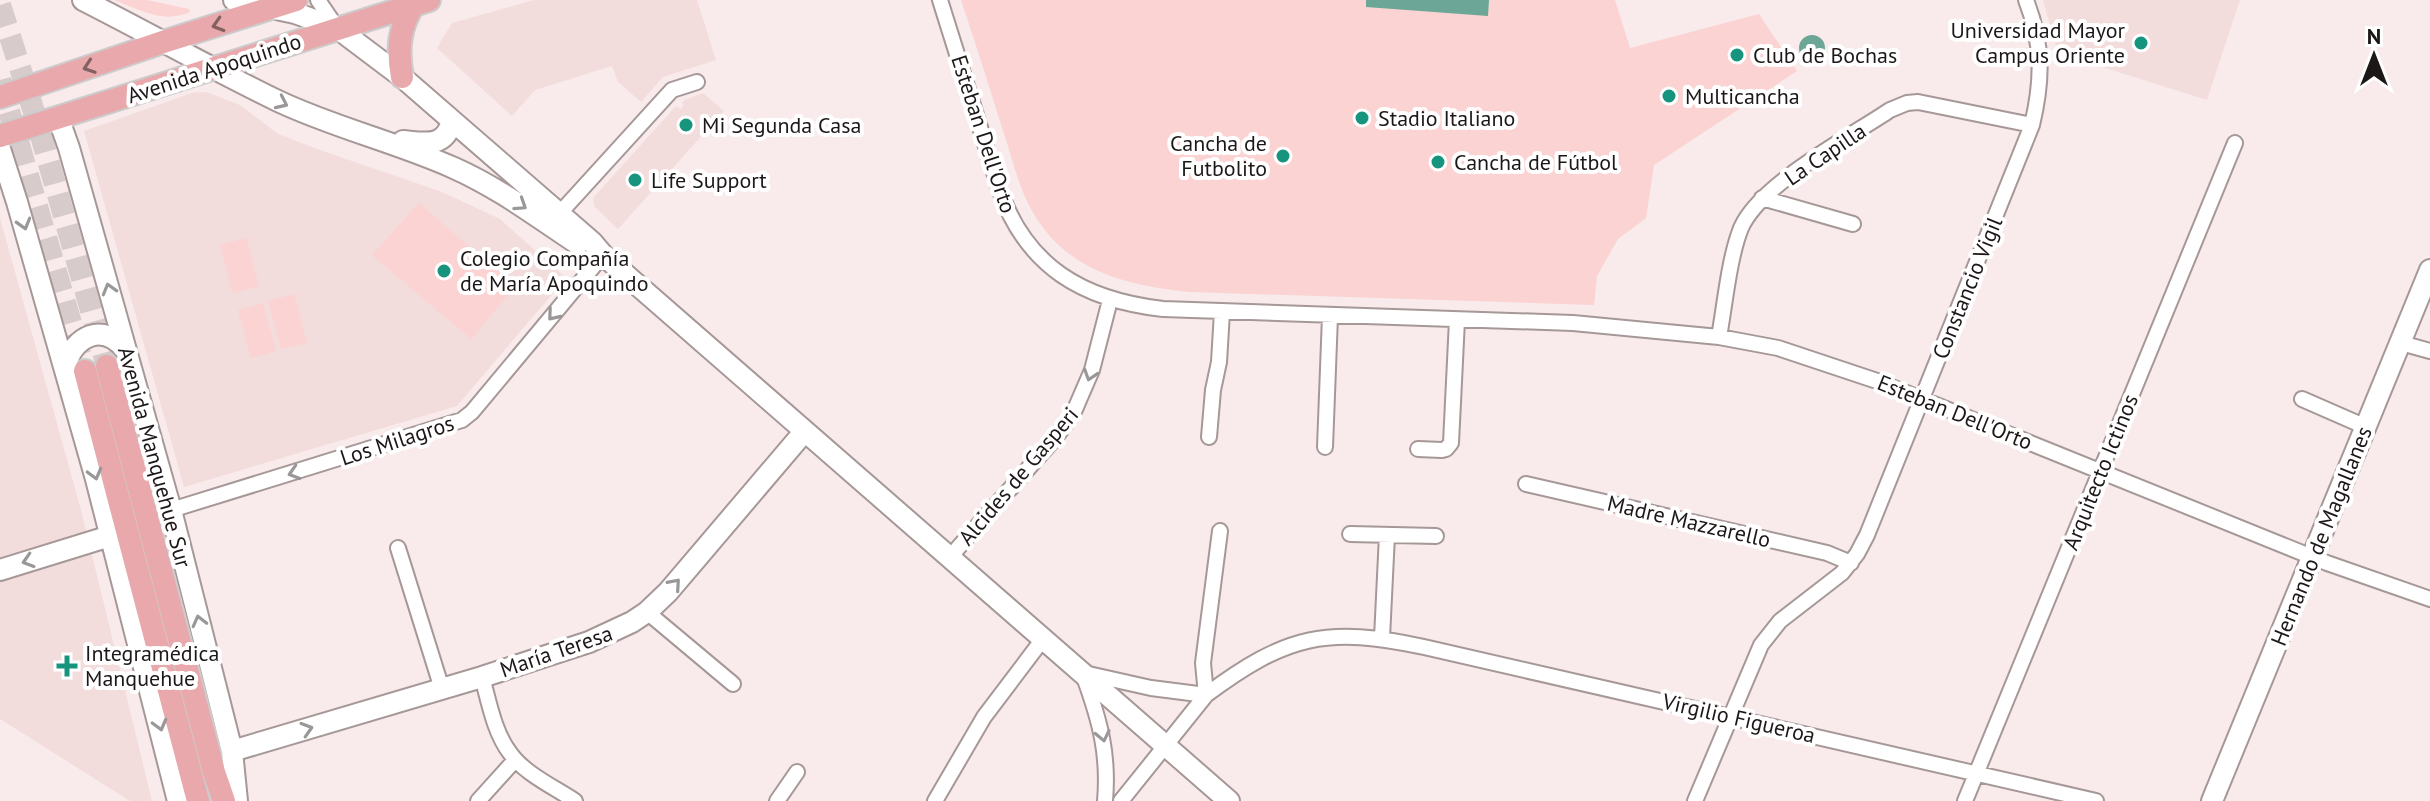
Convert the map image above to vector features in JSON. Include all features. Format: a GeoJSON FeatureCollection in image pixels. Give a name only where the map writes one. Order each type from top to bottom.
{"type":"FeatureCollection","features":[{"type":"Feature","properties":{"kind":"main road"},"geometry":{"type":"LineString","coordinates":[[83,0],[320,120],[417,153],[475,177],[589,251],[603,255]]}},
{"type":"Feature","properties":{"kind":"main road"},"geometry":{"type":"LineString","coordinates":[[234,0],[337,28],[402,77],[1229,801]]}},
{"type":"Feature","properties":{"kind":"main road","name":"Avenida Apoquindo"},"geometry":{"type":"LineString","coordinates":[[0,97],[296,0]]}},
{"type":"Feature","properties":{"kind":"main road"},"geometry":{"type":"LineString","coordinates":[[402,77],[400,40],[405,20],[422,2]]}},
{"type":"Feature","properties":{"kind":"main road","name":"Avenida Apoquindo"},"geometry":{"type":"LineString","coordinates":[[0,136],[422,2]]}},
{"type":"Feature","properties":{"kind":"main road","name":"Avenida Manquehue Sur"},"geometry":{"type":"LineString","coordinates":[[58,117],[171,510],[232,751],[237,801]]}},
{"type":"Feature","properties":{"kind":"main road"},"geometry":{"type":"LineString","coordinates":[[371,137],[436,142],[450,131],[452,121]]}},
{"type":"Feature","properties":{"kind":"main road","name":"Avenida Manquehue Sur"},"geometry":{"type":"LineString","coordinates":[[0,149],[85,367],[224,801]]}},
{"type":"Feature","properties":{"kind":"main road","name":"Hernando de Magallanes"},"geometry":{"type":"LineString","coordinates":[[2212,801],[2430,270]]}},
{"type":"Feature","properties":{"kind":"main road"},"geometry":{"type":"LineString","coordinates":[[85,367],[70,352],[78,342],[95,334],[114,339],[126,350]]}},
{"type":"Feature","properties":{"kind":"main road","name":"Avenida Manquehue Sur"},"geometry":{"type":"LineString","coordinates":[[85,367],[110,536],[178,801]]}},
{"type":"Feature","properties":{"kind":"main road","name":"Avenida Manquehue Sur"},"geometry":{"type":"LineString","coordinates":[[85,367],[198,801]]}},
{"type":"Feature","properties":{"kind":"main road","name":"María Teresa"},"geometry":{"type":"LineString","coordinates":[[232,751],[482,677],[603,637],[632,622],[668,592],[804,432]]}},
{"type":"Feature","properties":{"kind":"main road"},"geometry":{"type":"LineString","coordinates":[[0,570],[110,536]]}},
{"type":"Feature","properties":{"kind":"street"},"geometry":{"type":"LineString","coordinates":[[318,0],[337,28]]}},
{"type":"Feature","properties":{"kind":"street","name":"Esteban Dell'Orto"},"geometry":{"type":"LineString","coordinates":[[940,0],[1011,218],[1028,244],[1051,268],[1079,287],[1110,300],[1154,308],[1222,312],[1573,323],[1751,342],[1807,356],[1922,398],[2312,557],[2430,599]]}},
{"type":"Feature","properties":{"kind":"street","name":"Constancio Vigil"},"geometry":{"type":"LineString","coordinates":[[1695,801],[1753,659],[1770,632],[1851,563],[1863,545],[2032,125],[2038,96],[2040,55],[2035,23],[2026,0]]}},
{"type":"Feature","properties":{"kind":"street"},"geometry":{"type":"LineString","coordinates":[[559,214],[672,90],[697,82]]}},
{"type":"Feature","properties":{"kind":"street","name":"La Capilla"},"geometry":{"type":"LineString","coordinates":[[1719,337],[1738,238],[1747,217],[1762,198],[1815,159],[1890,110],[1907,103],[1929,104],[2032,125]]}},
{"type":"Feature","properties":{"kind":"street","name":"Arquitecto Ictinos"},"geometry":{"type":"LineString","coordinates":[[1965,801],[2235,143]]}},
{"type":"Feature","properties":{"kind":"street"},"geometry":{"type":"LineString","coordinates":[[1762,198],[1853,224]]}},
{"type":"Feature","properties":{"kind":"street","name":"Los Milagros"},"geometry":{"type":"LineString","coordinates":[[171,510],[462,420],[472,412],[603,255]]}},
{"type":"Feature","properties":{"kind":"street","name":"Alcides de Gasperi"},"geometry":{"type":"LineString","coordinates":[[950,557],[1073,414],[1089,378],[1110,300]]}},
{"type":"Feature","properties":{"kind":"street"},"geometry":{"type":"LineString","coordinates":[[1209,437],[1222,312]]}},
{"type":"Feature","properties":{"kind":"street"},"geometry":{"type":"LineString","coordinates":[[1325,447],[1330,316]]}},
{"type":"Feature","properties":{"kind":"street"},"geometry":{"type":"LineString","coordinates":[[1418,449],[1442,450],[1451,443],[1457,320]]}},
{"type":"Feature","properties":{"kind":"street"},"geometry":{"type":"LineString","coordinates":[[2401,343],[2430,351]]}},
{"type":"Feature","properties":{"kind":"street"},"geometry":{"type":"LineString","coordinates":[[2302,399],[2366,427]]}},
{"type":"Feature","properties":{"kind":"street","name":"Madre Mazzarello"},"geometry":{"type":"LineString","coordinates":[[1526,484],[1827,553],[1851,563]]}},
{"type":"Feature","properties":{"kind":"street"},"geometry":{"type":"LineString","coordinates":[[1082,673],[1151,688],[1206,695],[1203,663],[1220,531]]}},
{"type":"Feature","properties":{"kind":"street"},"geometry":{"type":"LineString","coordinates":[[1350,534],[1436,536]]}},
{"type":"Feature","properties":{"kind":"street"},"geometry":{"type":"LineString","coordinates":[[1382,638],[1387,535]]}},
{"type":"Feature","properties":{"kind":"street"},"geometry":{"type":"LineString","coordinates":[[398,548],[442,689]]}},
{"type":"Feature","properties":{"kind":"street"},"geometry":{"type":"LineString","coordinates":[[647,612],[733,684]]}},
{"type":"Feature","properties":{"kind":"street","name":"Virgilio Figueroa"},"geometry":{"type":"LineString","coordinates":[[1121,801],[1206,695],[1266,656],[1299,643],[1347,635],[1382,638],[2096,801]]}},
{"type":"Feature","properties":{"kind":"street"},"geometry":{"type":"LineString","coordinates":[[935,801],[984,717],[1043,639]]}},
{"type":"Feature","properties":{"kind":"street"},"geometry":{"type":"LineString","coordinates":[[1082,673],[1104,741],[1107,768],[1105,801]]}},
{"type":"Feature","properties":{"kind":"street"},"geometry":{"type":"LineString","coordinates":[[482,677],[501,740],[515,760],[556,796],[575,801]]}},
{"type":"Feature","properties":{"kind":"street"},"geometry":{"type":"LineString","coordinates":[[478,801],[515,760]]}},
{"type":"Feature","properties":{"kind":"street"},"geometry":{"type":"LineString","coordinates":[[777,801],[797,772]]}},
{"type":"Feature","properties":{"kind":"shaded area"},"geometry":{"type":"Polygon","coordinates":[[[114,0],[147,0],[189,9],[190,12],[161,16],[114,0]]]}},
{"type":"Feature","properties":{"kind":"shaded area"},"geometry":{"type":"Polygon","coordinates":[[[534,0],[697,0],[716,60],[663,77],[641,102],[618,82],[612,66],[535,90],[512,116],[437,48],[452,23],[534,0]]]}},
{"type":"Feature","properties":{"kind":"shaded area","name":"Stadio Italiano"},"geometry":{"type":"Polygon","coordinates":[[[961,0],[1615,0],[1630,48],[1759,14],[1797,71],[1654,165],[1646,218],[1618,239],[1597,276],[1594,305],[1190,292],[1144,285],[1101,272],[1064,249],[1048,233],[1034,214],[1020,185],[961,0]]]}},
{"type":"Feature","properties":{"kind":"shaded area"},"geometry":{"type":"Polygon","coordinates":[[[1366,0],[1489,0],[1488,16],[1366,7],[1366,0]]]}},
{"type":"Feature","properties":{"kind":"shaded area","name":"Universidad Mayor Campus Oriente"},"geometry":{"type":"Polygon","coordinates":[[[2043,0],[2240,0],[2207,100],[2058,53],[2043,0]]]}},
{"type":"Feature","properties":{"kind":"shaded area"},"geometry":{"type":"Polygon","coordinates":[[[1812,35],[1821,39],[1825,48],[1821,57],[1812,61],[1803,57],[1799,48],[1803,39],[1812,35]]]}},
{"type":"Feature","properties":{"kind":"shaded area","name":"Colegio Compañía de María Apoquindo"},"geometry":{"type":"Polygon","coordinates":[[[206,92],[240,105],[278,134],[442,192],[500,219],[566,278],[457,406],[184,487],[84,131],[192,93],[206,92]]]}},
{"type":"Feature","properties":{"kind":"shaded area"},"geometry":{"type":"Polygon","coordinates":[[[703,93],[724,111],[618,229],[594,206],[593,198],[676,106],[681,109],[684,100],[703,93]]]}},
{"type":"Feature","properties":{"kind":"shaded area","name":"Colegio Compañía de María Apoquindo"},"geometry":{"type":"Polygon","coordinates":[[[419,203],[515,287],[471,339],[372,255],[419,203]]]}},
{"type":"Feature","properties":{"kind":"shaded area"},"geometry":{"type":"Polygon","coordinates":[[[0,218],[81,510],[152,801],[130,801],[0,719],[0,218]]]}},
{"type":"Feature","properties":{"kind":"shaded area"},"geometry":{"type":"Polygon","coordinates":[[[246,238],[259,286],[233,293],[220,245],[246,238]]]}},
{"type":"Feature","properties":{"kind":"shaded area"},"geometry":{"type":"Polygon","coordinates":[[[294,294],[307,343],[281,349],[268,301],[294,294]]]}},
{"type":"Feature","properties":{"kind":"shaded area"},"geometry":{"type":"Polygon","coordinates":[[[263,303],[276,351],[251,358],[238,310],[263,303]]]}},
{"type":"Feature","properties":{"kind":"tunnel"},"geometry":{"type":"LineString","coordinates":[[0,5],[36,118],[107,366]]}},
{"type":"Feature","properties":{"kind":"tunnel"},"geometry":{"type":"LineString","coordinates":[[0,80],[85,371]]}},
{"type":"Feature","properties":{"kind":"place","name":"Universidad Mayor Campus Oriente"},"geometry":{"type":"Point","coordinates":[2141,43]}},
{"type":"Feature","properties":{"kind":"place","name":"Club de Bochas"},"geometry":{"type":"Point","coordinates":[1737,55]}},
{"type":"Feature","properties":{"kind":"place","name":"Multicancha"},"geometry":{"type":"Point","coordinates":[1669,96]}},
{"type":"Feature","properties":{"kind":"place","name":"Stadio Italiano"},"geometry":{"type":"Point","coordinates":[1362,118]}},
{"type":"Feature","properties":{"kind":"place","name":"Mi Segunda Casa"},"geometry":{"type":"Point","coordinates":[686,125]}},
{"type":"Feature","properties":{"kind":"place","name":"Cancha de Futbolito"},"geometry":{"type":"Point","coordinates":[1283,156]}},
{"type":"Feature","properties":{"kind":"place","name":"Cancha de Fútbol"},"geometry":{"type":"Point","coordinates":[1438,162]}},
{"type":"Feature","properties":{"kind":"place","name":"Life Support"},"geometry":{"type":"Point","coordinates":[635,180]}},
{"type":"Feature","properties":{"kind":"place","name":"Colegio Compañía de María Apoquindo"},"geometry":{"type":"Point","coordinates":[444,271]}},
{"type":"Feature","properties":{"kind":"place","name":"Integramédica Manquehue"},"geometry":{"type":"Point","coordinates":[67,666]}}]}
